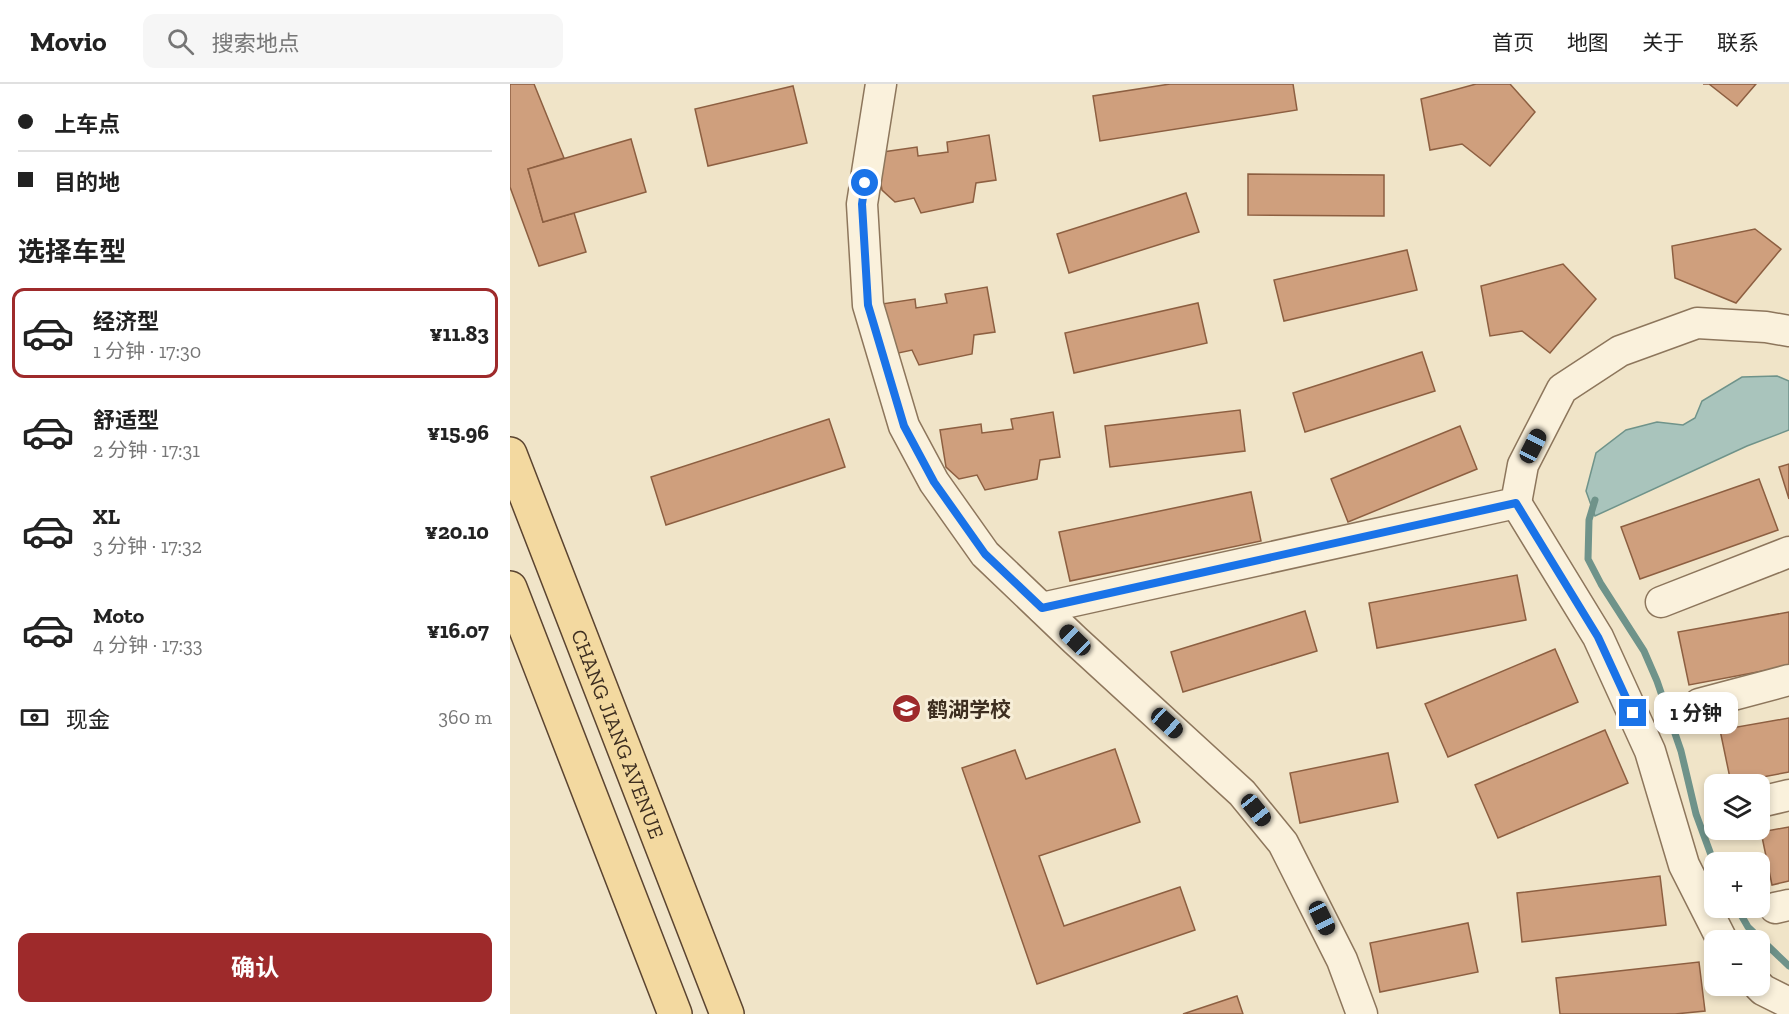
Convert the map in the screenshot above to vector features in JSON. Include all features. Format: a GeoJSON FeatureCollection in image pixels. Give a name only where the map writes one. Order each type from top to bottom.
{"type":"FeatureCollection","features":[{"type":"Feature","properties":{"kind":"main road","name":"CHANG JIANG AVENUE"},"geometry":{"type":"LineString","coordinates":[[510,454],[727,1014]]}},
{"type":"Feature","properties":{"kind":"main road"},"geometry":{"type":"LineString","coordinates":[[510,588],[675,1014]]}},
{"type":"Feature","properties":{"kind":"street"},"geometry":{"type":"LineString","coordinates":[[881,84],[862,204],[867,294],[868,305],[904,426],[934,482],[985,554],[1242,793],[1283,843],[1342,960],[1362,1014]]}},
{"type":"Feature","properties":{"kind":"street"},"geometry":{"type":"LineString","coordinates":[[1717,930],[1684,865],[1650,751],[1598,637],[1516,503],[1523,465],[1562,389],[1620,351],[1697,323],[1766,327],[1789,331]]}},
{"type":"Feature","properties":{"kind":"street"},"geometry":{"type":"LineString","coordinates":[[1042,608],[1516,503]]}},
{"type":"Feature","properties":{"kind":"street"},"geometry":{"type":"LineString","coordinates":[[1661,602],[1789,552]]}},
{"type":"Feature","properties":{"kind":"street"},"geometry":{"type":"LineString","coordinates":[[1700,704],[1789,680]]}},
{"type":"Feature","properties":{"kind":"street"},"geometry":{"type":"LineString","coordinates":[[1770,800],[1789,795]]}},
{"type":"Feature","properties":{"kind":"street"},"geometry":{"type":"LineString","coordinates":[[1770,994],[1789,1003]]}},
{"type":"Feature","properties":{"kind":"water"},"geometry":{"type":"Polygon","coordinates":[[[1777,376],[1789,381],[1789,430],[1747,446],[1595,516],[1586,491],[1596,453],[1626,430],[1657,422],[1683,425],[1695,418],[1702,401],[1742,377],[1777,376]]]}},
{"type":"Feature","properties":{"kind":"building"},"geometry":{"type":"Polygon","coordinates":[[[510,84],[534,84],[564,158],[528,169],[543,222],[574,213],[586,252],[539,266],[510,187],[510,84]]]}},
{"type":"Feature","properties":{"kind":"building"},"geometry":{"type":"Polygon","coordinates":[[[1170,84],[1293,84],[1297,110],[1100,141],[1093,96],[1170,84]]]}},
{"type":"Feature","properties":{"kind":"building"},"geometry":{"type":"Polygon","coordinates":[[[1476,84],[1510,84],[1535,112],[1490,166],[1462,144],[1430,150],[1421,99],[1476,84]]]}},
{"type":"Feature","properties":{"kind":"building"},"geometry":{"type":"Polygon","coordinates":[[[1709,84],[1756,84],[1737,106],[1709,84]]]}},
{"type":"Feature","properties":{"kind":"building"},"geometry":{"type":"Polygon","coordinates":[[[793,86],[807,143],[708,166],[695,109],[793,86]]]}},
{"type":"Feature","properties":{"kind":"building"},"geometry":{"type":"Polygon","coordinates":[[[989,135],[996,180],[976,183],[973,202],[921,213],[914,198],[895,202],[882,190],[876,153],[917,147],[918,156],[948,152],[947,142],[989,135]]]}},
{"type":"Feature","properties":{"kind":"building"},"geometry":{"type":"Polygon","coordinates":[[[631,139],[646,192],[543,222],[528,169],[631,139]]]}},
{"type":"Feature","properties":{"kind":"building"},"geometry":{"type":"Polygon","coordinates":[[[1248,174],[1384,175],[1384,216],[1248,215],[1248,174]]]}},
{"type":"Feature","properties":{"kind":"building"},"geometry":{"type":"Polygon","coordinates":[[[1186,193],[1199,232],[1069,273],[1057,234],[1186,193]]]}},
{"type":"Feature","properties":{"kind":"building"},"geometry":{"type":"Polygon","coordinates":[[[1755,229],[1781,249],[1736,303],[1675,278],[1672,246],[1755,229]]]}},
{"type":"Feature","properties":{"kind":"building"},"geometry":{"type":"Polygon","coordinates":[[[1407,250],[1417,290],[1284,321],[1274,280],[1407,250]]]}},
{"type":"Feature","properties":{"kind":"building"},"geometry":{"type":"Polygon","coordinates":[[[1563,264],[1596,299],[1550,353],[1522,331],[1490,336],[1481,286],[1563,264]]]}},
{"type":"Feature","properties":{"kind":"building"},"geometry":{"type":"Polygon","coordinates":[[[987,287],[995,332],[974,335],[972,354],[919,365],[912,350],[894,354],[875,305],[915,299],[916,308],[947,303],[945,294],[987,287]]]}},
{"type":"Feature","properties":{"kind":"building"},"geometry":{"type":"Polygon","coordinates":[[[1198,303],[1207,343],[1074,373],[1065,333],[1198,303]]]}},
{"type":"Feature","properties":{"kind":"building"},"geometry":{"type":"Polygon","coordinates":[[[1422,352],[1435,391],[1305,432],[1293,393],[1422,352]]]}},
{"type":"Feature","properties":{"kind":"building"},"geometry":{"type":"Polygon","coordinates":[[[1240,410],[1245,451],[1110,467],[1105,426],[1240,410]]]}},
{"type":"Feature","properties":{"kind":"building"},"geometry":{"type":"Polygon","coordinates":[[[1053,412],[1060,457],[1040,460],[1037,479],[985,490],[977,475],[959,479],[946,467],[940,430],[981,424],[982,433],[1013,429],[1011,419],[1053,412]]]}},
{"type":"Feature","properties":{"kind":"building"},"geometry":{"type":"Polygon","coordinates":[[[829,419],[845,467],[666,525],[651,477],[829,419]]]}},
{"type":"Feature","properties":{"kind":"building"},"geometry":{"type":"Polygon","coordinates":[[[1460,426],[1477,469],[1348,522],[1331,479],[1460,426]]]}},
{"type":"Feature","properties":{"kind":"building"},"geometry":{"type":"Polygon","coordinates":[[[1789,464],[1789,499],[1779,467],[1789,464]]]}},
{"type":"Feature","properties":{"kind":"building"},"geometry":{"type":"Polygon","coordinates":[[[1759,479],[1778,530],[1640,579],[1621,527],[1759,479]]]}},
{"type":"Feature","properties":{"kind":"building"},"geometry":{"type":"Polygon","coordinates":[[[1251,492],[1261,541],[1070,581],[1059,532],[1251,492]]]}},
{"type":"Feature","properties":{"kind":"building"},"geometry":{"type":"Polygon","coordinates":[[[1517,575],[1526,620],[1377,648],[1369,603],[1517,575]]]}},
{"type":"Feature","properties":{"kind":"building"},"geometry":{"type":"Polygon","coordinates":[[[1305,611],[1317,651],[1183,692],[1171,652],[1305,611]]]}},
{"type":"Feature","properties":{"kind":"building"},"geometry":{"type":"Polygon","coordinates":[[[1789,612],[1789,666],[1689,685],[1678,632],[1789,612]]]}},
{"type":"Feature","properties":{"kind":"building"},"geometry":{"type":"Polygon","coordinates":[[[1555,649],[1578,702],[1448,757],[1425,704],[1555,649]]]}},
{"type":"Feature","properties":{"kind":"building"},"geometry":{"type":"Polygon","coordinates":[[[1789,718],[1789,772],[1770,776],[1729,774],[1720,730],[1789,718]]]}},
{"type":"Feature","properties":{"kind":"building"},"geometry":{"type":"Polygon","coordinates":[[[1605,730],[1628,783],[1498,838],[1475,785],[1605,730]]]}},
{"type":"Feature","properties":{"kind":"building"},"geometry":{"type":"Polygon","coordinates":[[[1115,749],[1140,822],[1039,856],[1064,926],[1180,887],[1195,930],[1037,984],[962,768],[1015,750],[1026,779],[1115,749]]]}},
{"type":"Feature","properties":{"kind":"building"},"geometry":{"type":"Polygon","coordinates":[[[1388,753],[1398,802],[1300,823],[1290,773],[1388,753]]]}},
{"type":"Feature","properties":{"kind":"building"},"geometry":{"type":"Polygon","coordinates":[[[1789,827],[1789,881],[1772,885],[1770,852],[1765,852],[1763,840],[1770,840],[1770,830],[1789,827]]]}},
{"type":"Feature","properties":{"kind":"building"},"geometry":{"type":"Polygon","coordinates":[[[1660,876],[1666,925],[1522,942],[1517,893],[1660,876]]]}},
{"type":"Feature","properties":{"kind":"building"},"geometry":{"type":"Polygon","coordinates":[[[1468,923],[1478,972],[1380,992],[1370,943],[1468,923]]]}},
{"type":"Feature","properties":{"kind":"building"},"geometry":{"type":"Polygon","coordinates":[[[1699,962],[1705,1011],[1675,1014],[1560,1014],[1556,978],[1699,962]]]}},
{"type":"Feature","properties":{"kind":"building"},"geometry":{"type":"Polygon","coordinates":[[[1237,996],[1243,1014],[1183,1014],[1237,996]]]}},
{"type":"Feature","properties":{"kind":"waterway"},"geometry":{"type":"LineString","coordinates":[[1595,500],[1589,520],[1588,559],[1601,584],[1644,651],[1657,681],[1681,751],[1696,814],[1710,852]]}},
{"type":"Feature","properties":{"kind":"waterway"},"geometry":{"type":"LineString","coordinates":[[1743,918],[1748,927],[1789,966]]}},
{"type":"Feature","properties":{"kind":"place","name":"鹤湖学校"},"geometry":{"type":"Point","coordinates":[906,709]}},
{"type":"Feature","properties":{"kind":"route"},"geometry":{"type":"LineString","coordinates":[[865,183],[862,204],[868,305],[904,426],[934,482],[985,554],[1042,608],[1516,503],[1598,637],[1633,713]]}}]}
